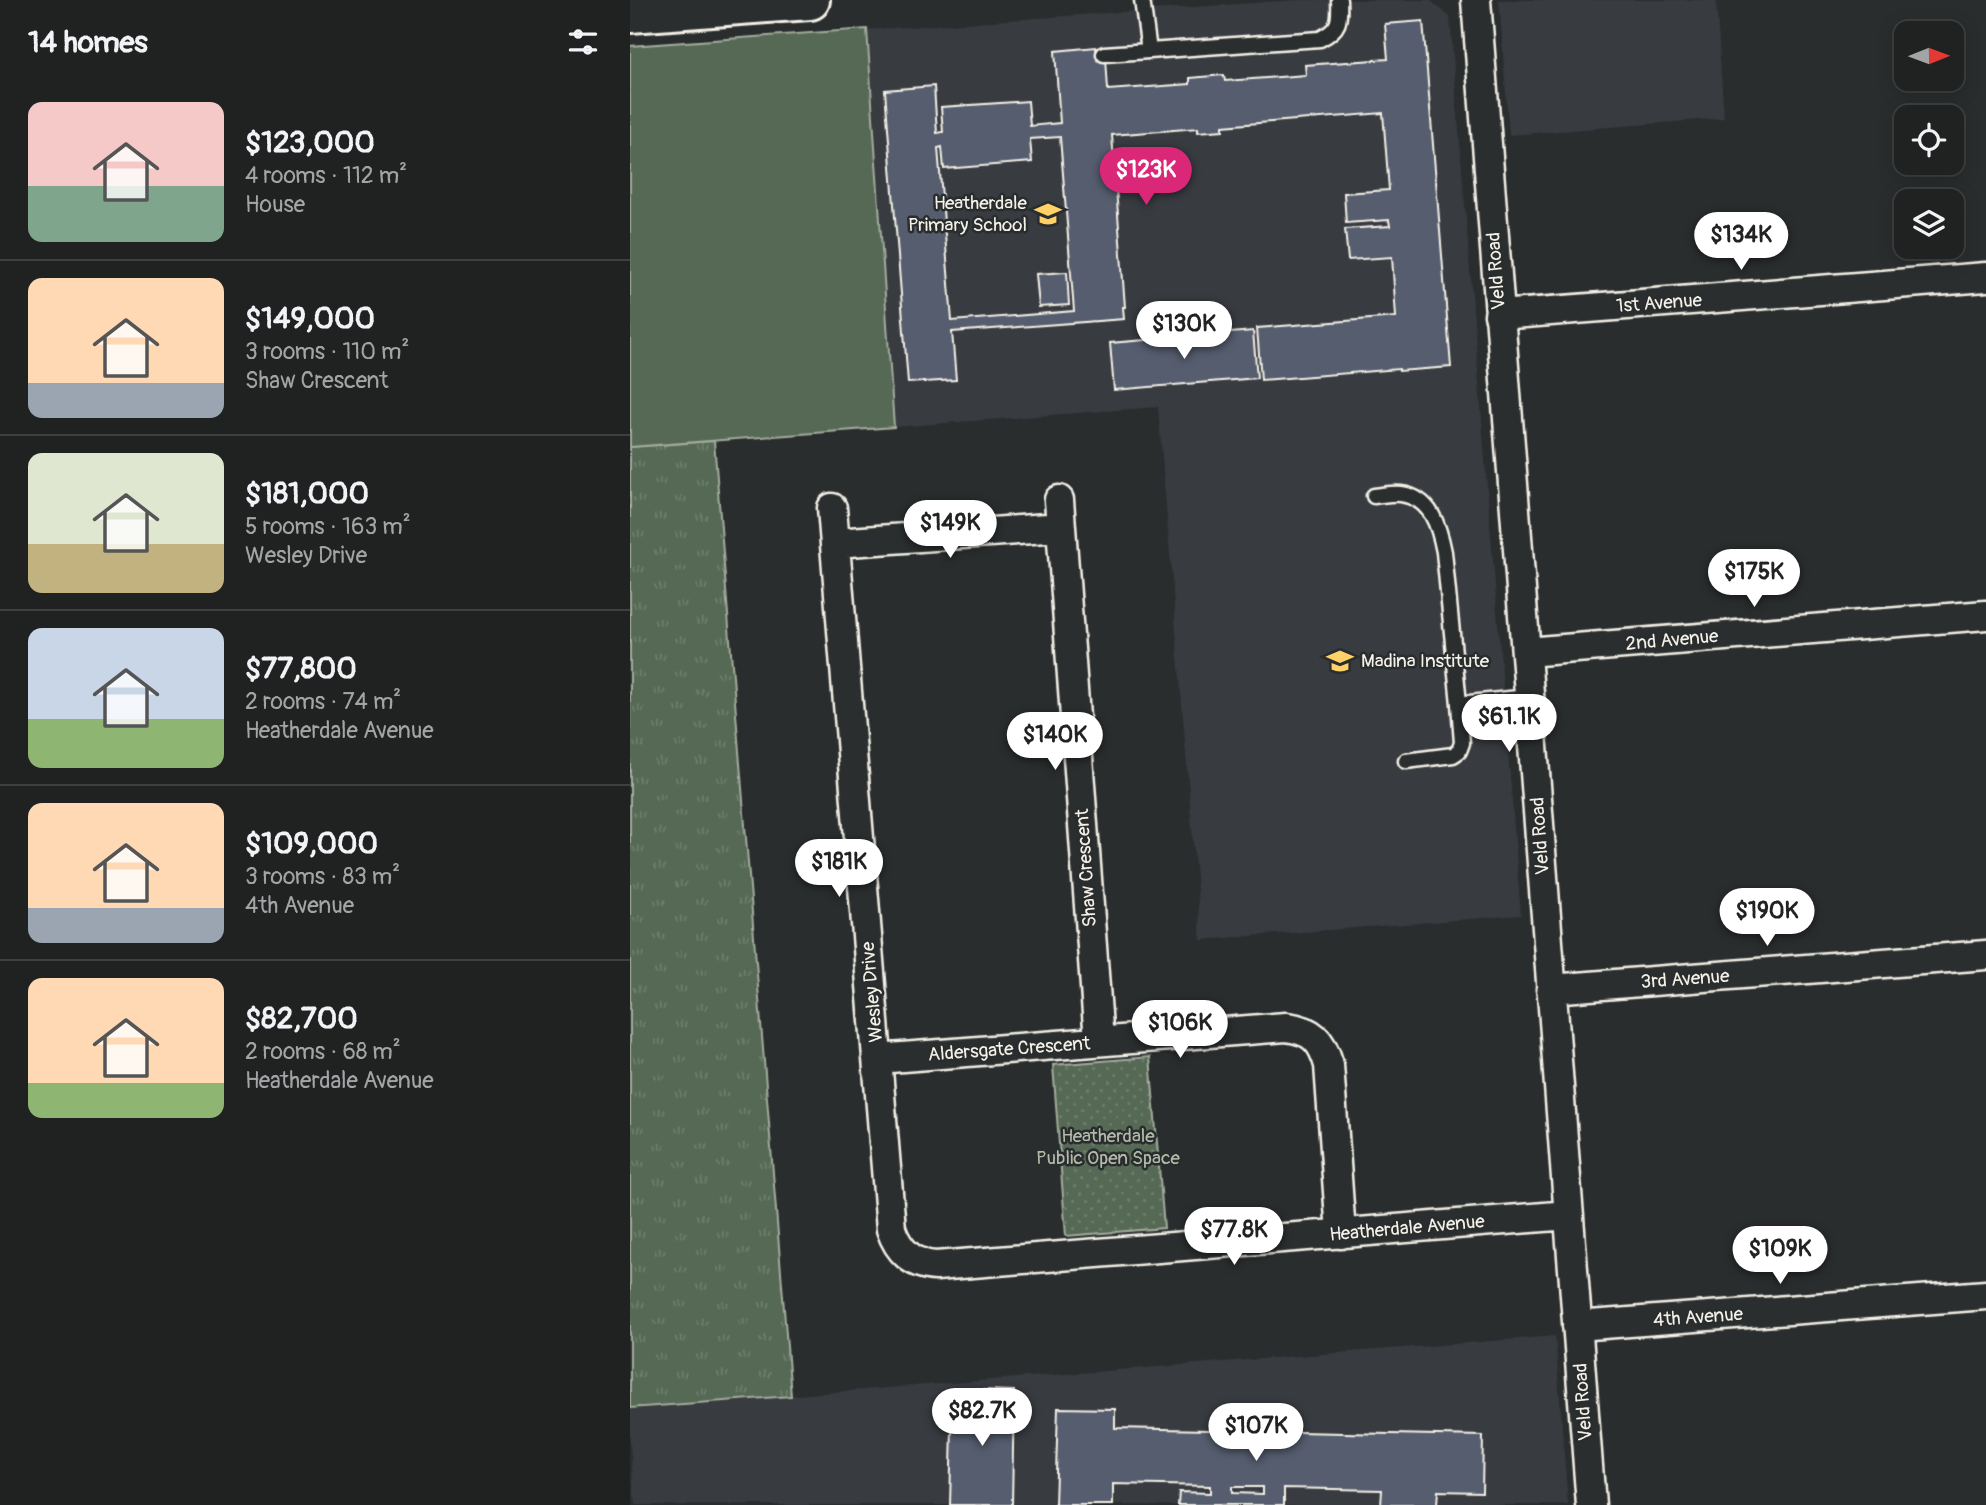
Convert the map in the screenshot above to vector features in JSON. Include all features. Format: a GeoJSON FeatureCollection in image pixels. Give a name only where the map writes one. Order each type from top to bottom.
{"type":"FeatureCollection","features":[{"type":"Feature","properties":{"kind":"street"},"geometry":{"type":"LineString","coordinates":[[630,13],[810,0]]}},
{"type":"Feature","properties":{"kind":"street","name":"Veld Road"},"geometry":{"type":"LineString","coordinates":[[1476,0],[1591,1505]]}},
{"type":"Feature","properties":{"kind":"street","name":"1st Avenue"},"geometry":{"type":"LineString","coordinates":[[1499,315],[1986,277]]}},
{"type":"Feature","properties":{"kind":"street","name":"Wesley Drive"},"geometry":{"type":"LineString","coordinates":[[832,508],[891,1229],[900,1247],[912,1260]]}},
{"type":"Feature","properties":{"kind":"street","name":"Shaw Crescent"},"geometry":{"type":"LineString","coordinates":[[835,543],[1060,514],[1099,1041]]}},
{"type":"Feature","properties":{"kind":"street","name":"2nd Avenue"},"geometry":{"type":"LineString","coordinates":[[1526,652],[1986,615]]}},
{"type":"Feature","properties":{"kind":"street","name":"3rd Avenue"},"geometry":{"type":"LineString","coordinates":[[1551,989],[1986,955]]}},
{"type":"Feature","properties":{"kind":"street","name":"Aldersgate Crescent"},"geometry":{"type":"LineString","coordinates":[[877,1059],[1298,1028],[1319,1041],[1329,1065],[1341,1234]]}},
{"type":"Feature","properties":{"kind":"street","name":"Heatherdale Avenue"},"geometry":{"type":"LineString","coordinates":[[912,1260],[926,1266],[936,1266],[1569,1215]]}},
{"type":"Feature","properties":{"kind":"street","name":"4th Avenue"},"geometry":{"type":"LineString","coordinates":[[1577,1326],[1986,1295]]}},
{"type":"Feature","properties":{"kind":"lane"},"geometry":{"type":"LineString","coordinates":[[1142,0],[1149,51]]}},
{"type":"Feature","properties":{"kind":"lane"},"geometry":{"type":"LineString","coordinates":[[1104,54],[1320,39],[1332,33],[1338,24],[1339,0]]}},
{"type":"Feature","properties":{"kind":"lane"},"geometry":{"type":"LineString","coordinates":[[1374,496],[1402,494],[1419,499],[1431,511],[1440,531],[1444,552],[1462,743],[1460,751],[1453,755],[1406,761]]}},
{"type":"Feature","properties":{"kind":"lane"},"geometry":{"type":"LineString","coordinates":[[1459,704],[1529,697]]}},
{"type":"Feature","properties":{"kind":"shaded area","name":"Heatherdale Primary School"},"geometry":{"type":"Polygon","coordinates":[[[1296,0],[1430,0],[1450,17],[1521,915],[1201,940],[1158,407],[630,447],[630,46],[1296,0]]]}},
{"type":"Feature","properties":{"kind":"shaded area"},"geometry":{"type":"Polygon","coordinates":[[[1499,0],[1716,0],[1724,118],[1509,135],[1499,0]]]}},
{"type":"Feature","properties":{"kind":"shaded area"},"geometry":{"type":"Polygon","coordinates":[[[1555,1336],[1568,1505],[635,1505],[630,1408],[1555,1336]]]}},
{"type":"Feature","properties":{"kind":"green space"},"geometry":{"type":"Polygon","coordinates":[[[867,29],[894,427],[630,447],[630,46],[867,29]]]}},
{"type":"Feature","properties":{"kind":"green space"},"geometry":{"type":"Polygon","coordinates":[[[714,441],[791,1396],[630,1408],[630,447],[714,441]]]}},
{"type":"Feature","properties":{"kind":"green space","name":"Heatherdale Public Open Space"},"geometry":{"type":"Polygon","coordinates":[[[1150,1057],[1164,1228],[1066,1236],[1053,1065],[1150,1057]]]}},
{"type":"Feature","properties":{"kind":"building"},"geometry":{"type":"Polygon","coordinates":[[[1423,21],[1451,367],[1261,380],[1257,328],[1396,317],[1392,257],[1348,260],[1345,229],[1390,226],[1389,220],[1346,223],[1344,193],[1389,190],[1383,113],[1223,126],[1223,130],[1198,132],[1198,128],[1112,135],[1124,319],[952,332],[956,380],[908,383],[885,90],[934,86],[937,133],[943,132],[941,107],[1028,101],[1030,126],[1060,123],[1055,51],[1096,47],[1097,59],[1106,58],[1108,90],[1190,84],[1190,78],[1224,75],[1225,81],[1306,75],[1305,65],[1388,59],[1385,24],[1423,21]],[[1060,137],[1030,139],[1032,162],[944,169],[942,147],[938,148],[952,321],[1074,311],[1060,137]]]}},
{"type":"Feature","properties":{"kind":"building"},"geometry":{"type":"Polygon","coordinates":[[[1067,272],[1069,305],[1039,307],[1036,274],[1067,272]]]}},
{"type":"Feature","properties":{"kind":"building"},"geometry":{"type":"Polygon","coordinates":[[[1253,331],[1257,378],[1114,390],[1110,343],[1253,331]]]}},
{"type":"Feature","properties":{"kind":"building"},"geometry":{"type":"Polygon","coordinates":[[[953,1389],[1014,1391],[1012,1505],[950,1505],[953,1389]]]}},
{"type":"Feature","properties":{"kind":"building"},"geometry":{"type":"Polygon","coordinates":[[[1058,1408],[1115,1409],[1115,1428],[1483,1436],[1482,1492],[1438,1491],[1437,1505],[1381,1505],[1382,1490],[1284,1488],[1284,1505],[1178,1505],[1179,1492],[1210,1493],[1210,1486],[1113,1484],[1113,1505],[1055,1505],[1058,1408]],[[1232,1487],[1232,1493],[1263,1494],[1263,1487],[1232,1487]]]}},
{"type":"Feature","properties":{"kind":"place","name":"Heatherdale Primary School"},"geometry":{"type":"Point","coordinates":[1048,214]}},
{"type":"Feature","properties":{"kind":"place","name":"Madina Institute"},"geometry":{"type":"Point","coordinates":[1340,661]}}]}
